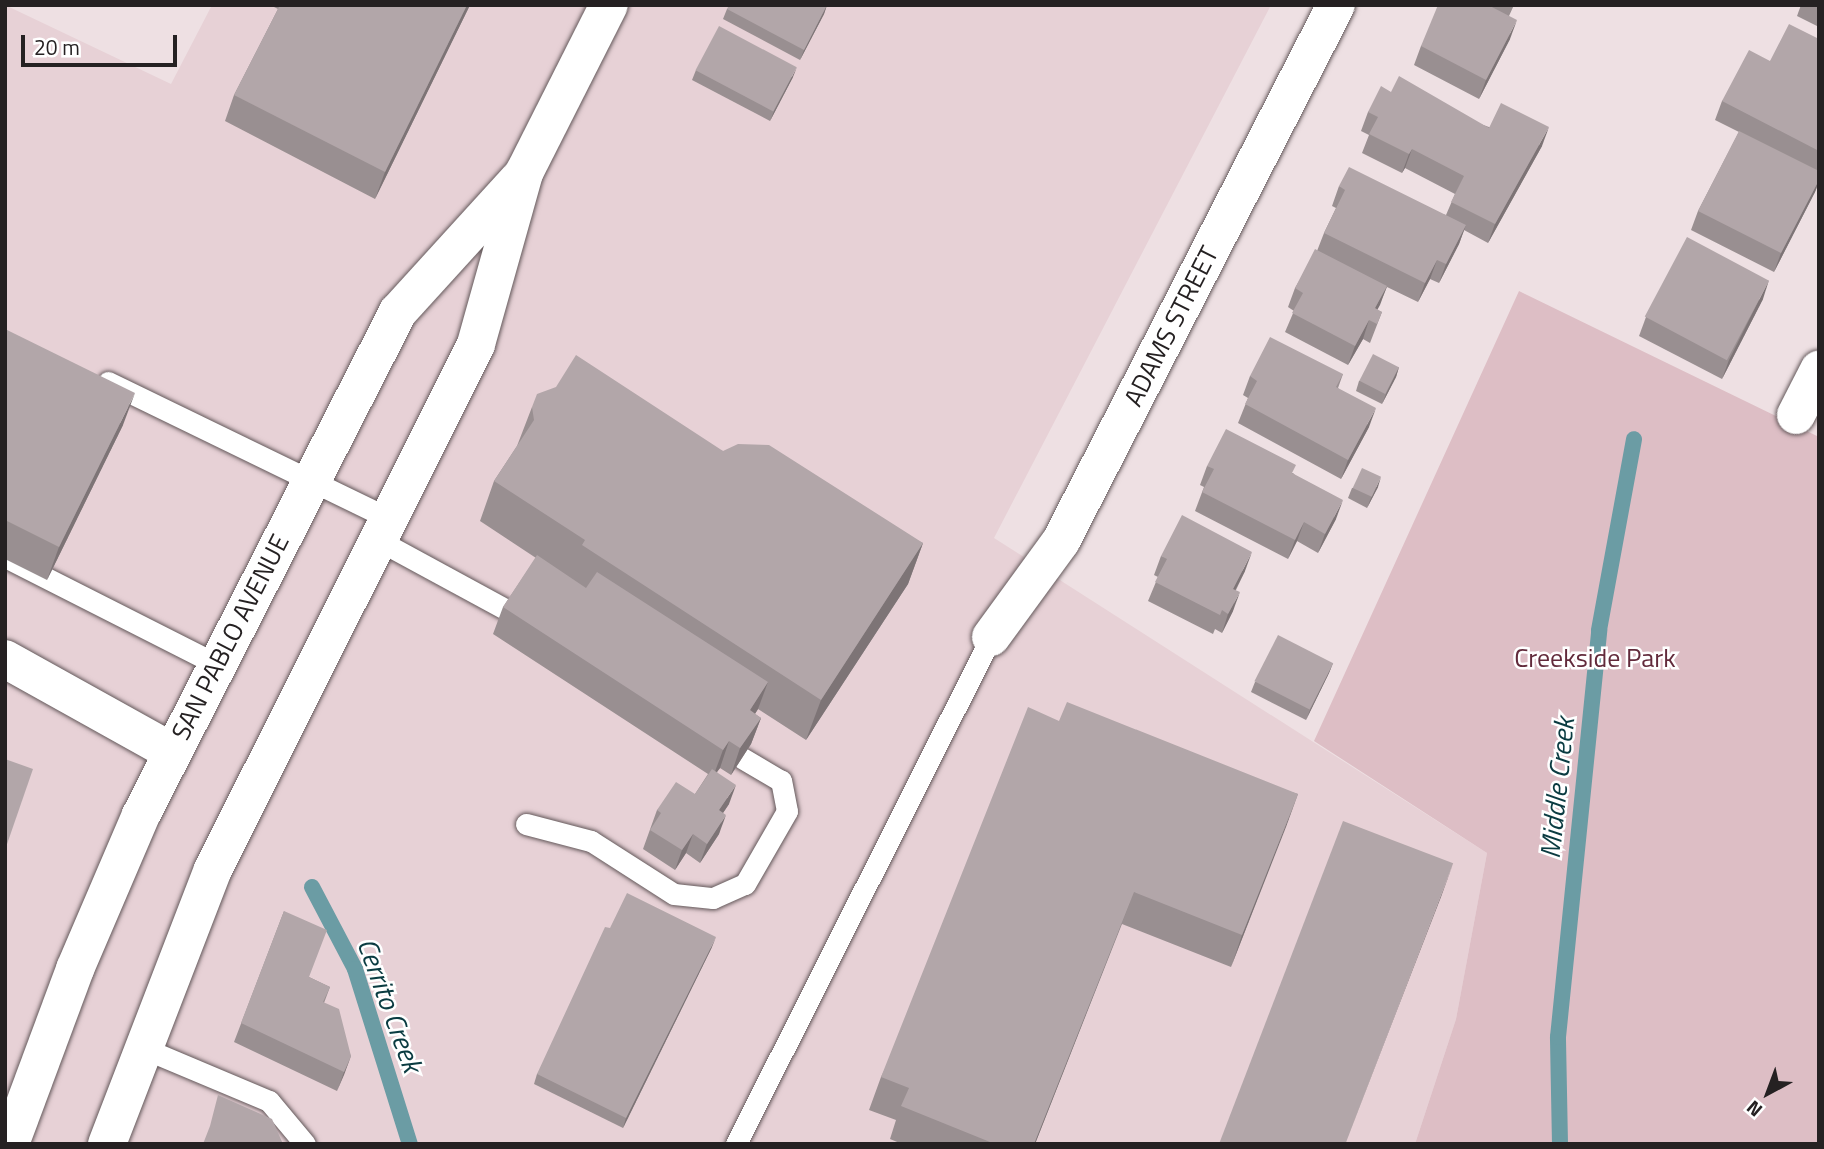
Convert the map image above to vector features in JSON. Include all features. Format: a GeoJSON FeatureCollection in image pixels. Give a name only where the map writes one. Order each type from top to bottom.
{"type":"FeatureCollection","features":[{"type":"Feature","properties":{"kind":"main road","name":"SAN PABLO AVENUE"},"geometry":{"type":"LineString","coordinates":[[107,1144],[213,870],[476,344],[524,173],[609,5]]}},
{"type":"Feature","properties":{"kind":"main road","name":"ADAMS STREET"},"geometry":{"type":"LineString","coordinates":[[991,638],[1060,541],[1336,5]]}},
{"type":"Feature","properties":{"kind":"main road","name":"SAN PABLO AVENUE"},"geometry":{"type":"LineString","coordinates":[[10,1144],[75,969],[172,752],[398,312],[524,173]]}},
{"type":"Feature","properties":{"kind":"main road"},"geometry":{"type":"LineString","coordinates":[[1796,415],[1819,370]]}},
{"type":"Feature","properties":{"kind":"main road"},"geometry":{"type":"LineString","coordinates":[[5,659],[172,752]]}},
{"type":"Feature","properties":{"kind":"lane"},"geometry":{"type":"LineString","coordinates":[[84,371],[311,480],[509,611]]}},
{"type":"Feature","properties":{"kind":"lane"},"geometry":{"type":"LineString","coordinates":[[5,557],[216,664]]}},
{"type":"Feature","properties":{"kind":"lane"},"geometry":{"type":"LineString","coordinates":[[736,1144],[991,638]]}},
{"type":"Feature","properties":{"kind":"lane"},"geometry":{"type":"LineString","coordinates":[[526,824],[591,841],[674,894],[713,898],[745,884],[787,811],[781,781],[742,758]]}},
{"type":"Feature","properties":{"kind":"lane"},"geometry":{"type":"LineString","coordinates":[[143,1048],[269,1101],[305,1144]]}},
{"type":"Feature","properties":{"kind":"shaded area"},"geometry":{"type":"Polygon","coordinates":[[[5,5],[171,84],[212,5],[1271,5],[994,538],[1487,853],[1456,1019],[1415,1144],[5,1144],[5,5]]]}},
{"type":"Feature","properties":{"kind":"green space","name":"Creekside Park"},"geometry":{"type":"Polygon","coordinates":[[[1519,291],[1819,437],[1819,1144],[1415,1144],[1456,1019],[1487,853],[1314,741],[1519,291]]]}},
{"type":"Feature","properties":{"kind":"building"},"geometry":{"type":"Polygon","coordinates":[[[280,5],[467,5],[385,172],[234,95],[280,5]]]}},
{"type":"Feature","properties":{"kind":"building"},"geometry":{"type":"Polygon","coordinates":[[[729,5],[827,5],[804,50],[727,9],[729,5]]]}},
{"type":"Feature","properties":{"kind":"building"},"geometry":{"type":"Polygon","coordinates":[[[1438,5],[1488,5],[1517,20],[1486,80],[1421,46],[1438,5]]]}},
{"type":"Feature","properties":{"kind":"building"},"geometry":{"type":"Polygon","coordinates":[[[1789,24],[1819,39],[1819,151],[1722,101],[1749,50],[1770,61],[1789,24]]]}},
{"type":"Feature","properties":{"kind":"building"},"geometry":{"type":"Polygon","coordinates":[[[719,26],[797,67],[773,111],[696,70],[719,26]]]}},
{"type":"Feature","properties":{"kind":"building"},"geometry":{"type":"Polygon","coordinates":[[[1399,76],[1489,128],[1501,103],[1549,127],[1495,224],[1451,202],[1464,176],[1412,149],[1409,154],[1369,134],[1378,117],[1368,112],[1381,86],[1391,92],[1399,76]]]}},
{"type":"Feature","properties":{"kind":"building"},"geometry":{"type":"Polygon","coordinates":[[[1739,131],[1819,171],[1819,180],[1781,253],[1698,211],[1739,131]]]}},
{"type":"Feature","properties":{"kind":"building"},"geometry":{"type":"Polygon","coordinates":[[[1349,167],[1466,225],[1446,264],[1437,260],[1425,283],[1324,233],[1345,190],[1339,186],[1349,167]]]}},
{"type":"Feature","properties":{"kind":"building"},"geometry":{"type":"Polygon","coordinates":[[[1687,237],[1769,281],[1727,360],[1645,316],[1687,237]]]}},
{"type":"Feature","properties":{"kind":"building"},"geometry":{"type":"Polygon","coordinates":[[[1315,249],[1387,286],[1375,308],[1382,312],[1377,324],[1369,320],[1355,346],[1292,313],[1303,293],[1295,288],[1315,249]]]}},
{"type":"Feature","properties":{"kind":"building"},"geometry":{"type":"Polygon","coordinates":[[[5,329],[135,393],[59,547],[5,520],[5,329]]]}},
{"type":"Feature","properties":{"kind":"building"},"geometry":{"type":"Polygon","coordinates":[[[1270,337],[1343,374],[1336,387],[1376,408],[1348,460],[1245,404],[1257,381],[1250,376],[1270,337]]]}},
{"type":"Feature","properties":{"kind":"building"},"geometry":{"type":"Polygon","coordinates":[[[1373,354],[1399,367],[1385,394],[1359,381],[1373,354]]]}},
{"type":"Feature","properties":{"kind":"building"},"geometry":{"type":"Polygon","coordinates":[[[576,355],[723,451],[738,444],[769,445],[923,543],[821,700],[582,545],[585,540],[494,481],[534,420],[532,407],[537,394],[556,387],[576,355]]]}},
{"type":"Feature","properties":{"kind":"building"},"geometry":{"type":"Polygon","coordinates":[[[1226,429],[1296,465],[1292,473],[1343,500],[1325,534],[1304,522],[1295,540],[1202,492],[1214,469],[1207,466],[1226,429]]]}},
{"type":"Feature","properties":{"kind":"building"},"geometry":{"type":"Polygon","coordinates":[[[1362,468],[1381,477],[1372,497],[1353,488],[1362,468]]]}},
{"type":"Feature","properties":{"kind":"building"},"geometry":{"type":"Polygon","coordinates":[[[1182,515],[1252,552],[1233,589],[1240,592],[1228,614],[1222,610],[1220,615],[1155,582],[1167,559],[1161,556],[1182,515]]]}},
{"type":"Feature","properties":{"kind":"building"},"geometry":{"type":"Polygon","coordinates":[[[537,555],[586,588],[597,572],[768,682],[750,710],[761,718],[740,748],[729,741],[723,750],[503,607],[537,555]]]}},
{"type":"Feature","properties":{"kind":"building"},"geometry":{"type":"Polygon","coordinates":[[[1278,635],[1333,663],[1310,709],[1254,681],[1278,635]]]}},
{"type":"Feature","properties":{"kind":"building"},"geometry":{"type":"Polygon","coordinates":[[[1067,702],[1298,794],[1242,935],[1134,892],[1034,1144],[995,1144],[901,1106],[909,1088],[881,1077],[1028,707],[1059,721],[1067,702]]]}},
{"type":"Feature","properties":{"kind":"building"},"geometry":{"type":"Polygon","coordinates":[[[5,759],[33,769],[5,850],[5,759]]]}},
{"type":"Feature","properties":{"kind":"building"},"geometry":{"type":"Polygon","coordinates":[[[712,769],[736,785],[719,810],[726,815],[707,844],[693,834],[682,850],[650,830],[661,813],[657,810],[676,782],[695,794],[712,769]]]}},
{"type":"Feature","properties":{"kind":"building"},"geometry":{"type":"Polygon","coordinates":[[[1343,821],[1453,863],[1345,1144],[1219,1144],[1343,821]]]}},
{"type":"Feature","properties":{"kind":"building"},"geometry":{"type":"Polygon","coordinates":[[[627,893],[716,937],[626,1118],[537,1074],[605,927],[610,928],[627,893]]]}},
{"type":"Feature","properties":{"kind":"building"},"geometry":{"type":"Polygon","coordinates":[[[284,911],[327,930],[309,977],[330,987],[323,1002],[339,1009],[351,1056],[344,1072],[241,1023],[284,911]]]}},
{"type":"Feature","properties":{"kind":"building"},"geometry":{"type":"Polygon","coordinates":[[[218,1095],[272,1119],[283,1144],[203,1144],[218,1095]]]}},
{"type":"Feature","properties":{"kind":"waterway","name":"Middle Creek"},"geometry":{"type":"LineString","coordinates":[[1560,1144],[1558,1037],[1599,630],[1634,439]]}},
{"type":"Feature","properties":{"kind":"waterway","name":"Cerrito Creek"},"geometry":{"type":"LineString","coordinates":[[312,887],[355,969],[410,1144]]}}]}
